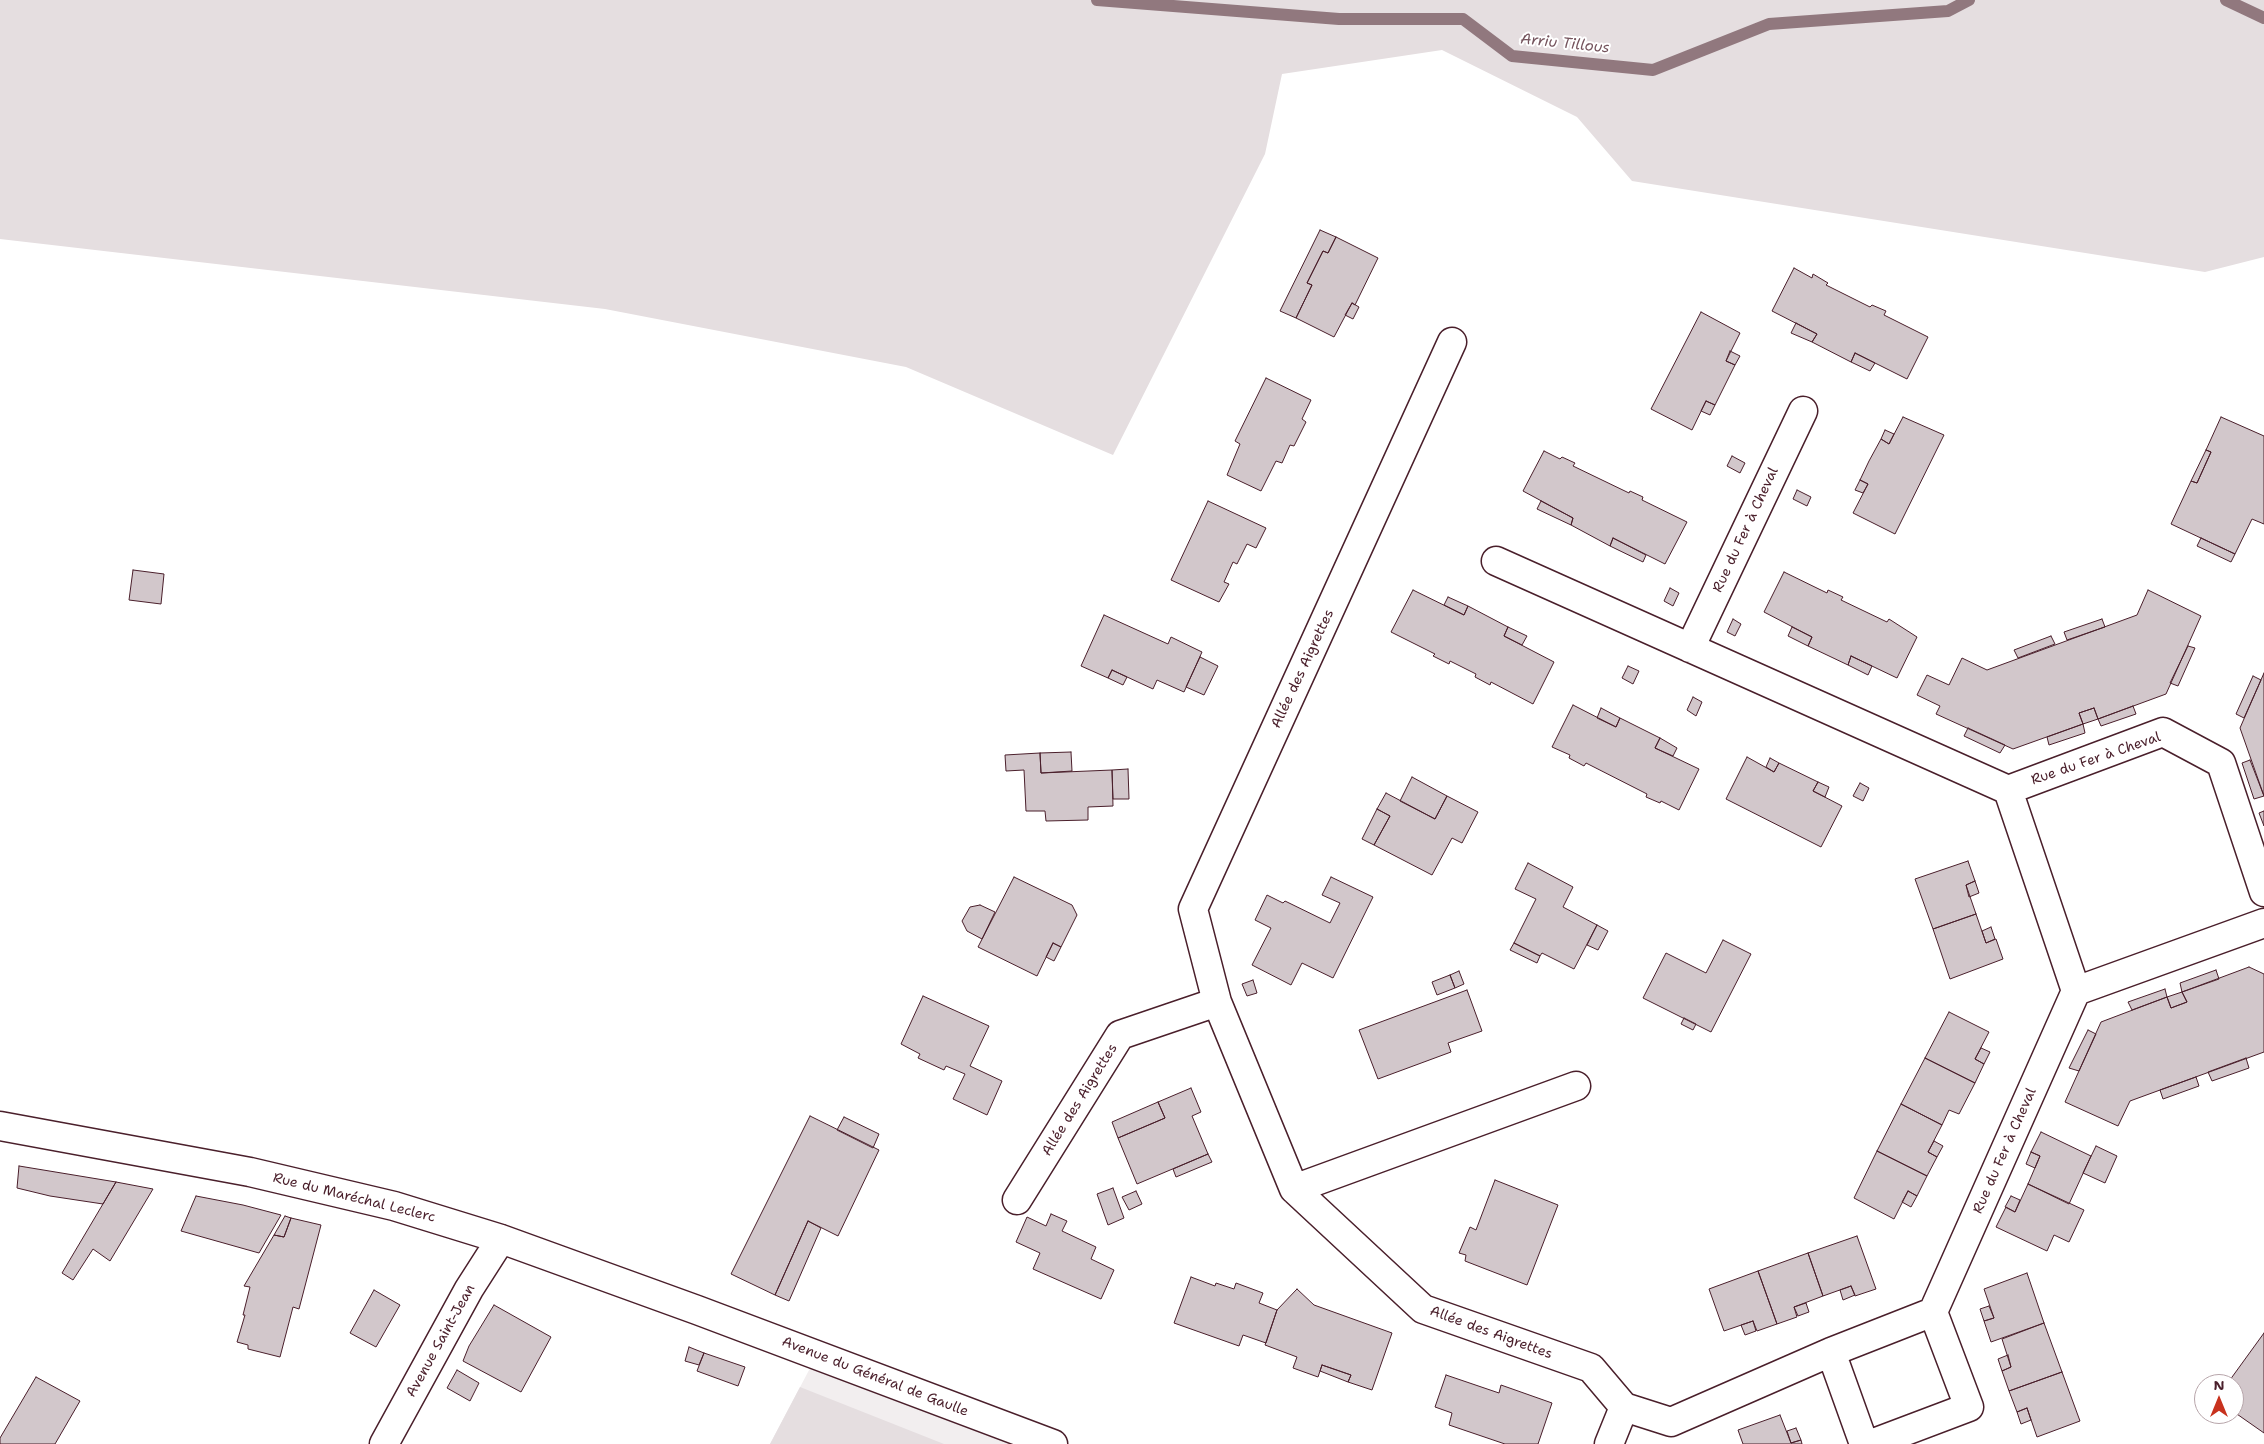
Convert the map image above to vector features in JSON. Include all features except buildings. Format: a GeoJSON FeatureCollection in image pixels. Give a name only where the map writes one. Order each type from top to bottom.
{"type":"FeatureCollection","features":[{"type":"Feature","properties":{"kind":"street","name":"Allée des Aigrettes"},"geometry":{"type":"LineString","coordinates":[[1452,342],[1192,909],[1217,1002],[1294,1189],[1423,1309],[1590,1368],[1624,1407]]}},
{"type":"Feature","properties":{"kind":"street","name":"Rue du Fer à Cheval"},"geometry":{"type":"LineString","coordinates":[[1690,648],[1803,411]]}},
{"type":"Feature","properties":{"kind":"street"},"geometry":{"type":"LineString","coordinates":[[1496,561],[2008,790],[2076,991],[2264,923]]}},
{"type":"Feature","properties":{"kind":"street","name":"Rue du Fer à Cheval"},"geometry":{"type":"LineString","coordinates":[[2008,790],[2163,732],[2221,763],[2264,892]]}},
{"type":"Feature","properties":{"kind":"street","name":"Rue du Fer à Cheval"},"geometry":{"type":"LineString","coordinates":[[1933,1312],[2076,991]]}},
{"type":"Feature","properties":{"kind":"street","name":"Allée des Aigrettes"},"geometry":{"type":"LineString","coordinates":[[1017,1200],[1120,1035],[1217,1002]]}},
{"type":"Feature","properties":{"kind":"street"},"geometry":{"type":"LineString","coordinates":[[1294,1189],[1576,1086]]}},
{"type":"Feature","properties":{"kind":"street","name":"Rue du Maréchal Leclerc"},"geometry":{"type":"LineString","coordinates":[[0,1126],[250,1172],[394,1206],[501,1239],[697,1310]]}},
{"type":"Feature","properties":{"kind":"street","name":"Avenue Saint-Jean"},"geometry":{"type":"LineString","coordinates":[[384,1444],[469,1289],[501,1239]]}},
{"type":"Feature","properties":{"kind":"street","name":"Avenue du Général de Gaulle"},"geometry":{"type":"LineString","coordinates":[[697,1310],[1053,1444]]}},
{"type":"Feature","properties":{"kind":"street"},"geometry":{"type":"LineString","coordinates":[[1609,1444],[1624,1407],[1668,1433],[1832,1352],[1933,1312],[1970,1407],[1871,1444]]}},
{"type":"Feature","properties":{"kind":"street"},"geometry":{"type":"LineString","coordinates":[[1832,1352],[1864,1444]]}},
{"type":"Feature","properties":{"kind":"shaded area"},"geometry":{"type":"Polygon","coordinates":[[[0,0],[2264,0],[2264,257],[2205,272],[1632,181],[1577,117],[1442,50],[1282,74],[1265,154],[1113,455],[906,367],[605,309],[0,239],[0,0]]]}},
{"type":"Feature","properties":{"kind":"shaded area"},"geometry":{"type":"Polygon","coordinates":[[[817,1355],[1053,1444],[770,1444],[817,1355]]]}},
{"type":"Feature","properties":{"kind":"shaded area"},"geometry":{"type":"Polygon","coordinates":[[[800,1387],[944,1444],[770,1444],[800,1387]]]}},
{"type":"Feature","properties":{"kind":"waterway","name":"Arriu Tillous"},"geometry":{"type":"LineString","coordinates":[[1097,0],[1339,19],[1463,19],[1512,56],[1653,70],[1769,24],[1948,11],[1969,0]]}},
{"type":"Feature","properties":{"kind":"waterway","name":"Arriu Tillous"},"geometry":{"type":"LineString","coordinates":[[2226,0],[2264,18]]}}]}
